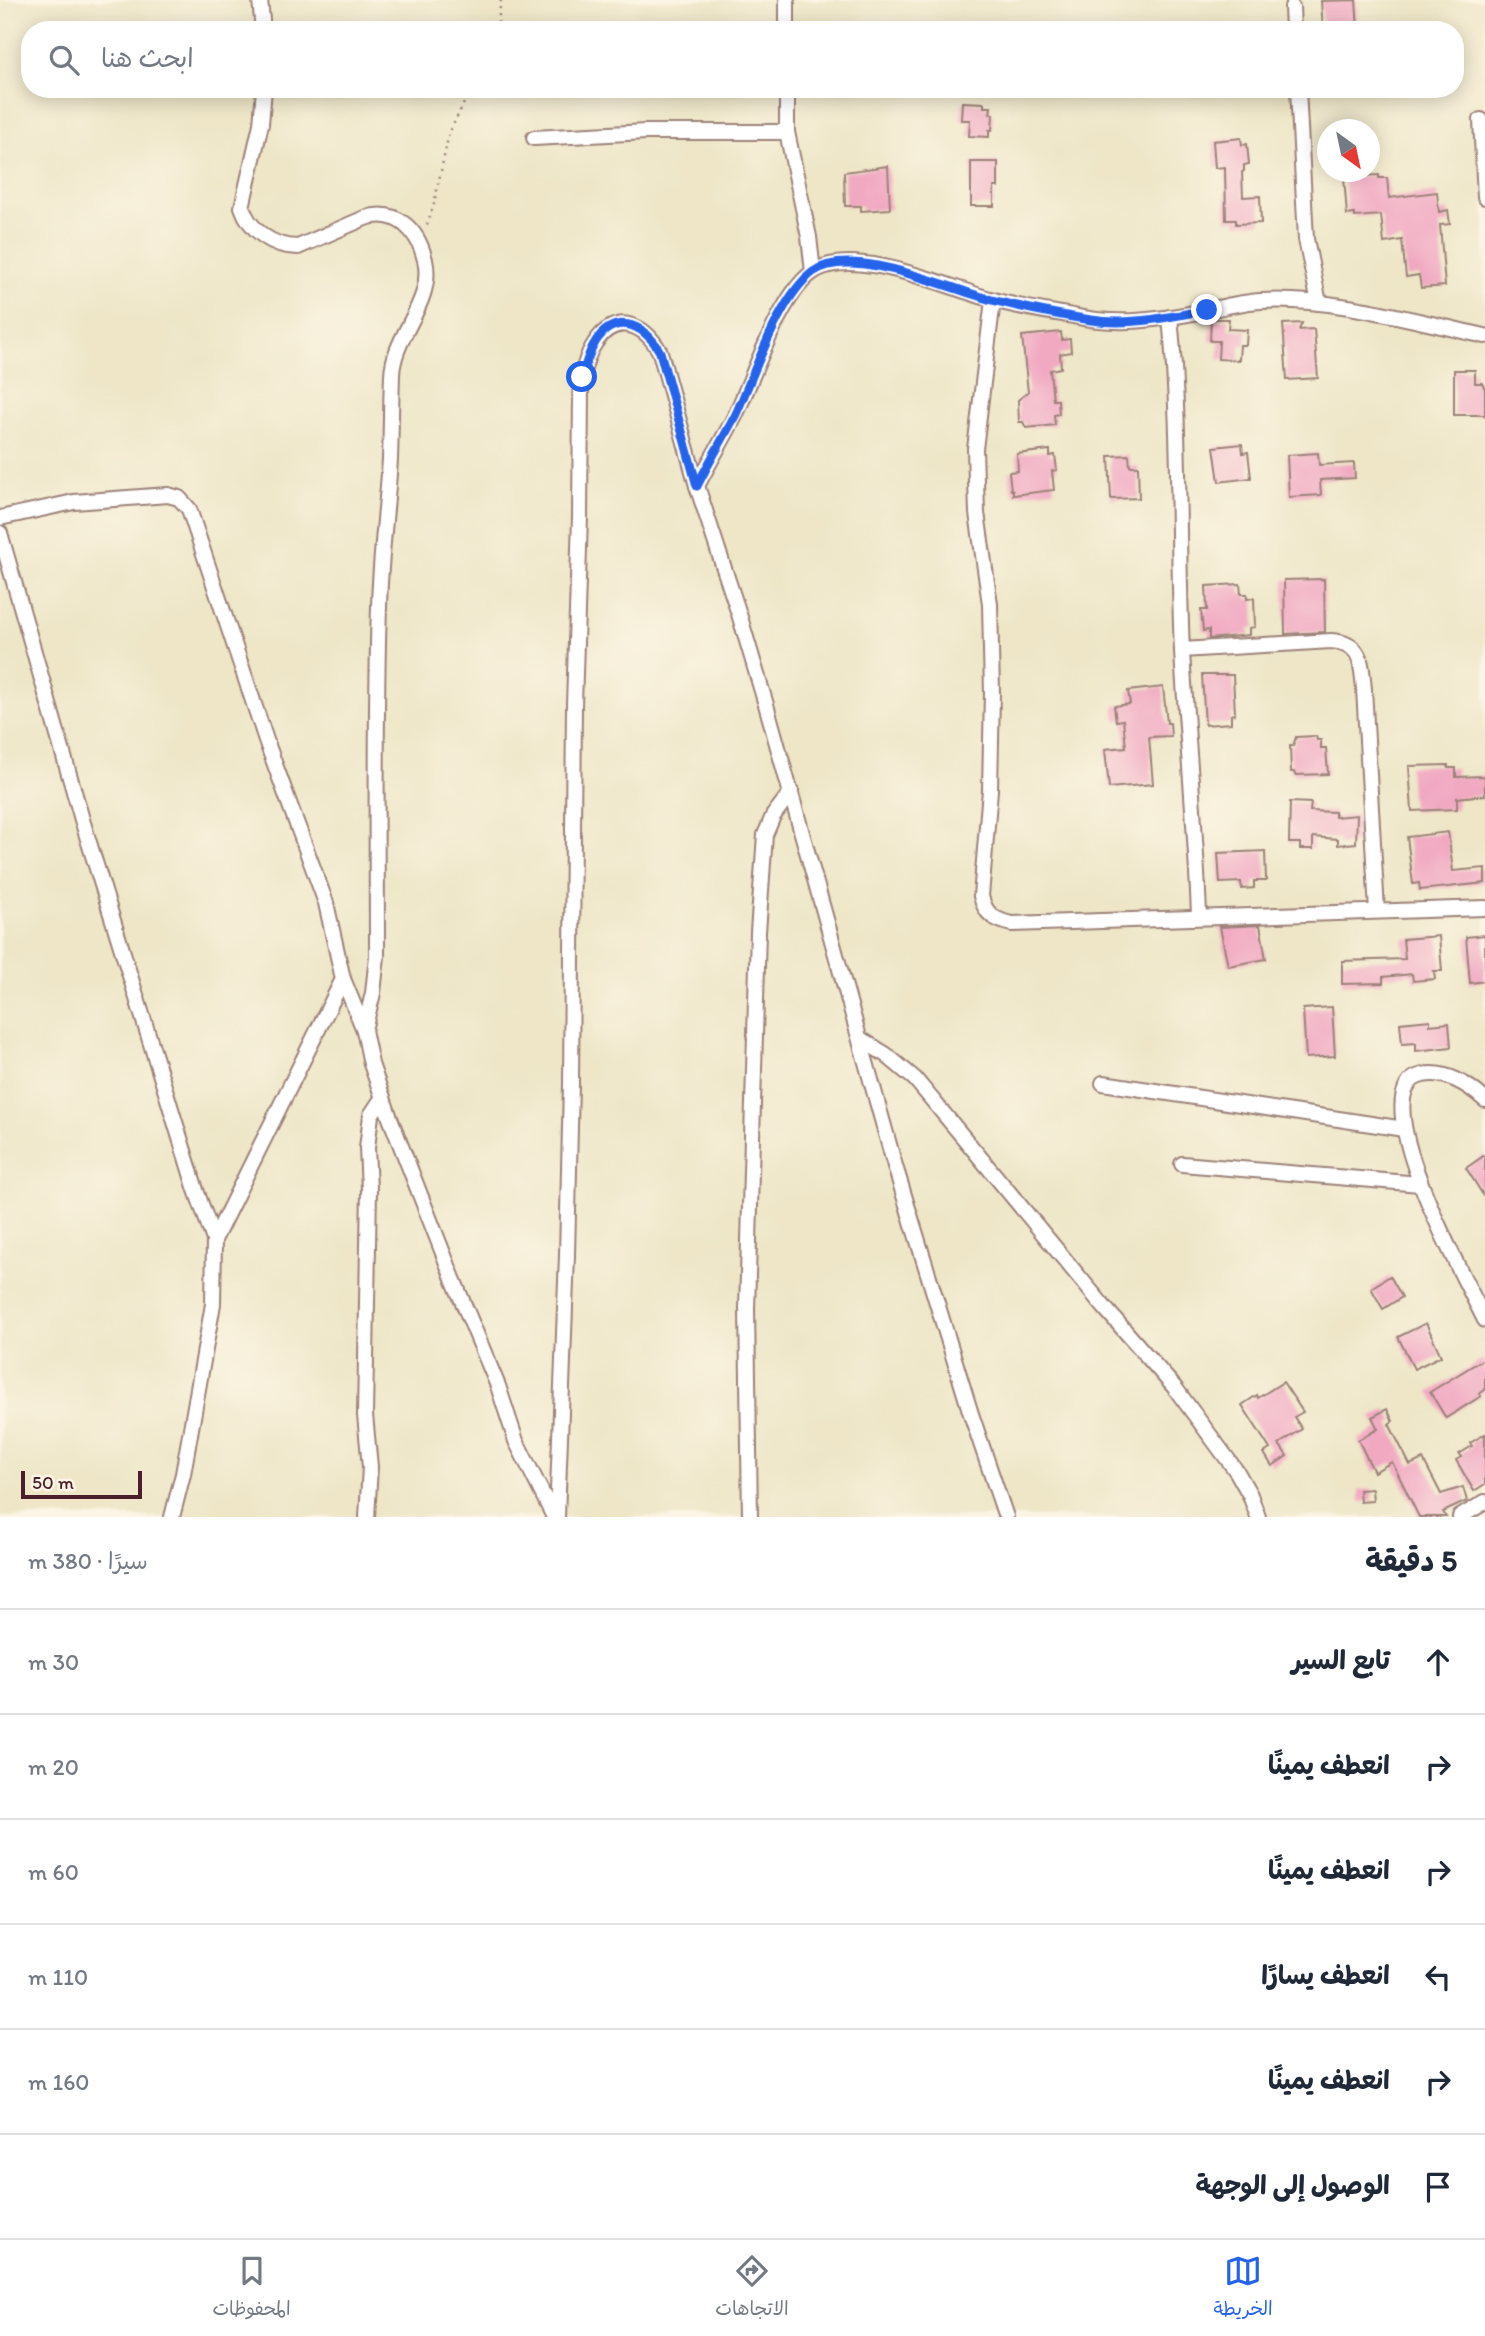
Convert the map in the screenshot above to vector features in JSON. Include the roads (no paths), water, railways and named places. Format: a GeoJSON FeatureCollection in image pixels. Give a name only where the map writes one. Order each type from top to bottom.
{"type":"FeatureCollection","features":[{"type":"Feature","properties":{"kind":"street"},"geometry":{"type":"LineString","coordinates":[[260,0],[262,21]]}},
{"type":"Feature","properties":{"kind":"street"},"geometry":{"type":"LineString","coordinates":[[787,0],[787,21]]}},
{"type":"Feature","properties":{"kind":"street"},"geometry":{"type":"LineString","coordinates":[[1292,7],[1293,21]]}},
{"type":"Feature","properties":{"kind":"street"},"geometry":{"type":"LineString","coordinates":[[263,98],[261,124],[242,207],[256,232],[288,247],[298,247],[376,215],[400,219],[420,244],[426,261],[425,290],[393,362],[390,458],[378,616],[377,956],[373,993],[363,1030]]}},
{"type":"Feature","properties":{"kind":"street"},"geometry":{"type":"LineString","coordinates":[[787,98],[787,132],[809,237],[813,272]]}},
{"type":"Feature","properties":{"kind":"street"},"geometry":{"type":"LineString","coordinates":[[1298,98],[1306,239],[1319,303]]}},
{"type":"Feature","properties":{"kind":"street"},"geometry":{"type":"LineString","coordinates":[[1481,120],[1485,197]]}},
{"type":"Feature","properties":{"kind":"street"},"geometry":{"type":"LineString","coordinates":[[534,138],[646,132],[787,132]]}},
{"type":"Feature","properties":{"kind":"street"},"geometry":{"type":"LineString","coordinates":[[697,486],[735,415],[766,342],[789,302],[813,272],[839,263],[897,269],[993,300],[1101,321],[1123,322],[1170,317],[1261,301],[1319,303],[1485,336]]}},
{"type":"Feature","properties":{"kind":"street"},"geometry":{"type":"LineString","coordinates":[[993,300],[975,449],[977,513],[990,604],[990,790],[981,896],[984,909],[998,921],[1012,924],[1485,908]]}},
{"type":"Feature","properties":{"kind":"street"},"geometry":{"type":"LineString","coordinates":[[1170,317],[1176,384],[1182,650],[1197,845],[1199,916]]}},
{"type":"Feature","properties":{"kind":"street"},"geometry":{"type":"LineString","coordinates":[[555,1517],[570,1110],[574,705],[581,391],[582,377],[594,344],[612,326],[624,323],[636,326],[654,340],[660,352],[697,486],[739,614],[791,792],[895,1166],[971,1414],[1006,1517]]}},
{"type":"Feature","properties":{"kind":"street"},"geometry":{"type":"LineString","coordinates":[[0,518],[74,502],[162,495],[175,496],[186,505],[267,743],[326,903],[343,979],[363,1030],[383,1097],[498,1386],[516,1441],[555,1517]]}},
{"type":"Feature","properties":{"kind":"street"},"geometry":{"type":"LineString","coordinates":[[0,533],[83,823],[192,1177],[214,1240],[213,1304],[183,1474],[172,1517]]}},
{"type":"Feature","properties":{"kind":"street"},"geometry":{"type":"LineString","coordinates":[[1182,650],[1331,641],[1345,642],[1354,647],[1360,664],[1365,699],[1377,911]]}},
{"type":"Feature","properties":{"kind":"street"},"geometry":{"type":"LineString","coordinates":[[750,1517],[747,1309],[758,932],[765,835],[773,816],[791,792]]}},
{"type":"Feature","properties":{"kind":"street"},"geometry":{"type":"LineString","coordinates":[[214,1240],[343,979]]}},
{"type":"Feature","properties":{"kind":"street"},"geometry":{"type":"LineString","coordinates":[[862,1040],[885,1054],[915,1079],[1104,1307],[1175,1388],[1237,1472],[1251,1495],[1258,1517]]}},
{"type":"Feature","properties":{"kind":"street"},"geometry":{"type":"LineString","coordinates":[[1485,1100],[1471,1088],[1450,1078],[1436,1074],[1419,1075],[1406,1086],[1401,1107],[1404,1129],[1420,1184],[1485,1320]]}},
{"type":"Feature","properties":{"kind":"street"},"geometry":{"type":"LineString","coordinates":[[1103,1083],[1404,1129]]}},
{"type":"Feature","properties":{"kind":"street"},"geometry":{"type":"LineString","coordinates":[[367,1517],[370,1467],[365,1415],[369,1189],[367,1148],[371,1115],[383,1097]]}},
{"type":"Feature","properties":{"kind":"street"},"geometry":{"type":"LineString","coordinates":[[1182,1164],[1420,1184]]}},
{"type":"Feature","properties":{"kind":"street"},"geometry":{"type":"LineString","coordinates":[[1460,1517],[1485,1502]]}}]}
